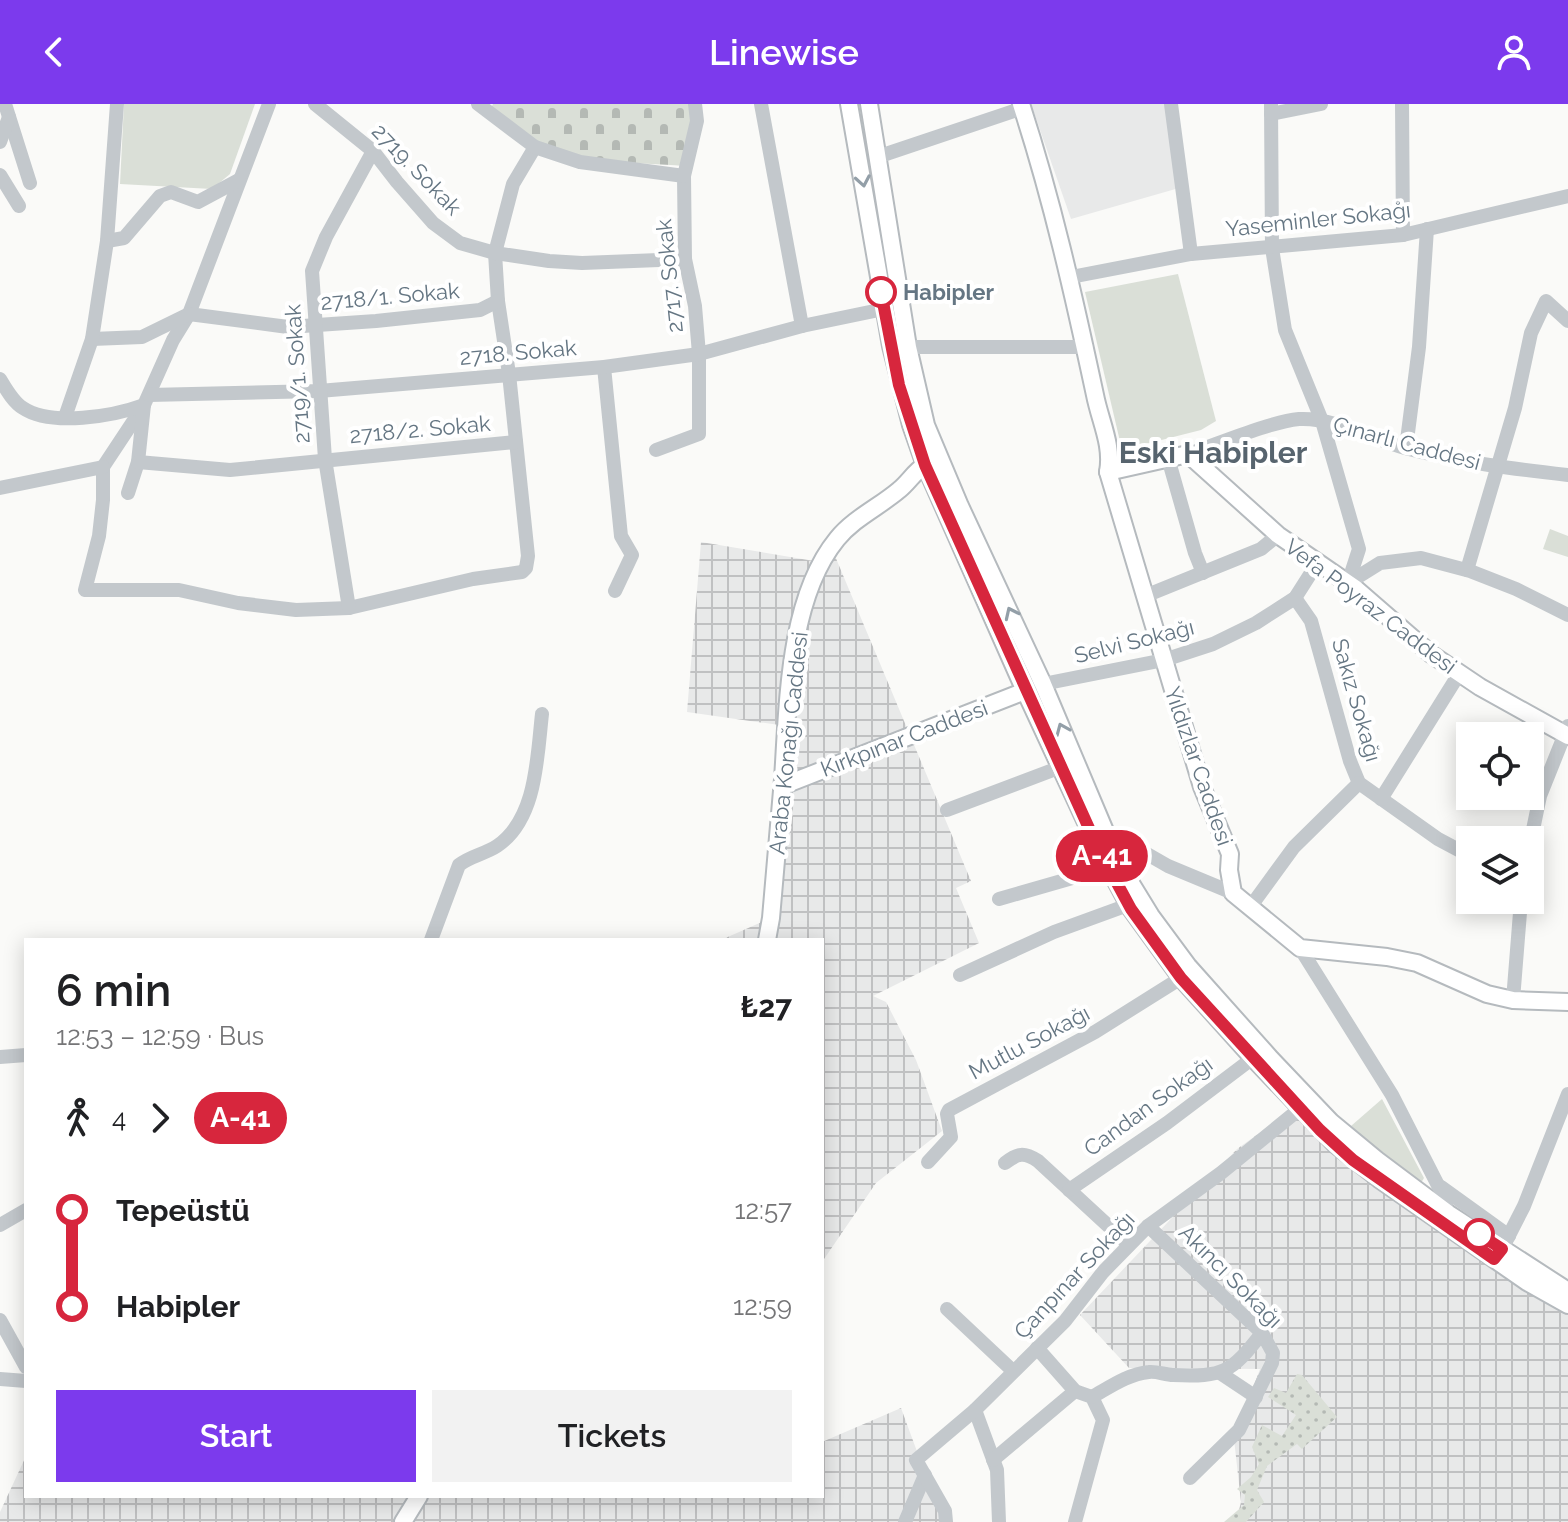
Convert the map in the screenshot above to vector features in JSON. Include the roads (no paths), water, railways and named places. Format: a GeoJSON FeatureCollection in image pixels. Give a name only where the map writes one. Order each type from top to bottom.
{"type":"FeatureCollection","features":[{"type":"Feature","properties":{"kind":"main road"},"geometry":{"type":"LineString","coordinates":[[849,104],[899,385],[925,465],[940,476],[967,520],[1043,684],[1099,834],[1107,868],[1128,905],[1181,978],[1253,1058],[1305,1104],[1441,1215],[1501,1248],[1568,1291]]}},
{"type":"Feature","properties":{"kind":"main road"},"geometry":{"type":"LineString","coordinates":[[869,104],[908,347],[926,425],[940,476],[1025,691],[1061,767],[1099,834],[1169,940],[1305,1104]]}},
{"type":"Feature","properties":{"kind":"main road"},"geometry":{"type":"LineString","coordinates":[[1022,106],[1071,277],[1086,347]]}},
{"type":"Feature","properties":{"kind":"main road","name":"Yıldızlar Caddesi"},"geometry":{"type":"LineString","coordinates":[[1086,347],[1095,397],[1111,455],[1108,472],[1202,787],[1230,854],[1233,893]]}},
{"type":"Feature","properties":{"kind":"main road","name":"Çınarlı Caddesi"},"geometry":{"type":"LineString","coordinates":[[1108,472],[1188,454]]}},
{"type":"Feature","properties":{"kind":"main road","name":"Vefa Poyraz Caddesi"},"geometry":{"type":"LineString","coordinates":[[1188,454],[1278,535],[1348,583],[1431,654],[1459,674],[1567,733]]}},
{"type":"Feature","properties":{"kind":"main road"},"geometry":{"type":"LineString","coordinates":[[901,489],[925,465]]}},
{"type":"Feature","properties":{"kind":"main road"},"geometry":{"type":"LineString","coordinates":[[901,489],[940,476]]}},
{"type":"Feature","properties":{"kind":"main road","name":"Araba Konağı Caddesi"},"geometry":{"type":"LineString","coordinates":[[763,938],[796,644],[816,573],[838,538],[873,507],[901,489]]}},
{"type":"Feature","properties":{"kind":"main road","name":"Kırkpınar Caddesi"},"geometry":{"type":"LineString","coordinates":[[782,786],[1025,691]]}},
{"type":"Feature","properties":{"kind":"main road"},"geometry":{"type":"LineString","coordinates":[[1233,893],[1300,948],[1417,963],[1487,994],[1513,1000],[1568,1002]]}},
{"type":"Feature","properties":{"kind":"main road"},"geometry":{"type":"LineString","coordinates":[[1501,1248],[1535,1287],[1568,1305]]}},
{"type":"Feature","properties":{"kind":"main road"},"geometry":{"type":"LineString","coordinates":[[403,1522],[418,1498]]}},
{"type":"Feature","properties":{"kind":"street"},"geometry":{"type":"LineString","coordinates":[[65,417],[92,339],[107,241],[117,104]]}},
{"type":"Feature","properties":{"kind":"street"},"geometry":{"type":"LineString","coordinates":[[269,104],[189,314],[173,340],[147,400],[103,467],[99,536],[85,590],[179,590],[238,603],[296,610],[349,608],[473,579],[522,572],[528,556],[495,253],[513,184],[535,147]]}},
{"type":"Feature","properties":{"kind":"street","name":"2719. Sokak"},"geometry":{"type":"LineString","coordinates":[[315,104],[373,151],[433,223],[460,243],[495,253],[582,263],[685,259]]}},
{"type":"Feature","properties":{"kind":"street","name":"2717. Sokak"},"geometry":{"type":"LineString","coordinates":[[656,450],[699,434],[699,354],[695,306],[685,259],[684,176],[697,121],[695,104]]}},
{"type":"Feature","properties":{"kind":"street"},"geometry":{"type":"LineString","coordinates":[[761,104],[802,326]]}},
{"type":"Feature","properties":{"kind":"street"},"geometry":{"type":"LineString","coordinates":[[1171,104],[1191,254]]}},
{"type":"Feature","properties":{"kind":"street"},"geometry":{"type":"LineString","coordinates":[[1321,104],[1271,109],[1272,248],[1285,330],[1322,421],[1359,549],[1348,583]]}},
{"type":"Feature","properties":{"kind":"street"},"geometry":{"type":"LineString","coordinates":[[1402,104],[1403,235]]}},
{"type":"Feature","properties":{"kind":"street"},"geometry":{"type":"LineString","coordinates":[[479,105],[535,147],[580,162],[684,176]]}},
{"type":"Feature","properties":{"kind":"street"},"geometry":{"type":"LineString","coordinates":[[877,157],[1022,106]]}},
{"type":"Feature","properties":{"kind":"street"},"geometry":{"type":"LineString","coordinates":[[0,142],[7,111]]}},
{"type":"Feature","properties":{"kind":"street"},"geometry":{"type":"LineString","coordinates":[[7,111],[30,183]]}},
{"type":"Feature","properties":{"kind":"street","name":"2719/1. Sokak"},"geometry":{"type":"LineString","coordinates":[[349,608],[325,459],[312,271],[326,237],[373,151]]}},
{"type":"Feature","properties":{"kind":"street"},"geometry":{"type":"LineString","coordinates":[[0,175],[19,206]]}},
{"type":"Feature","properties":{"kind":"street"},"geometry":{"type":"LineString","coordinates":[[107,241],[124,238],[160,196],[171,192],[198,202],[239,180]]}},
{"type":"Feature","properties":{"kind":"street","name":"Yaseminler Sokağı"},"geometry":{"type":"LineString","coordinates":[[1071,277],[1191,254],[1403,235],[1568,196]]}},
{"type":"Feature","properties":{"kind":"street"},"geometry":{"type":"LineString","coordinates":[[1406,448],[1419,347],[1427,229]]}},
{"type":"Feature","properties":{"kind":"street","name":"2718/1. Sokak"},"geometry":{"type":"LineString","coordinates":[[189,314],[288,327],[480,310],[498,301]]}},
{"type":"Feature","properties":{"kind":"street"},"geometry":{"type":"LineString","coordinates":[[1467,570],[1499,467],[1531,333],[1546,301],[1568,321]]}},
{"type":"Feature","properties":{"kind":"street","name":"2718. Sokak"},"geometry":{"type":"LineString","coordinates":[[0,379],[20,406],[48,417],[118,415],[147,400],[319,391],[604,367],[699,354],[802,326],[884,309]]}},
{"type":"Feature","properties":{"kind":"street"},"geometry":{"type":"LineString","coordinates":[[92,339],[142,337],[189,314]]}},
{"type":"Feature","properties":{"kind":"street"},"geometry":{"type":"LineString","coordinates":[[908,347],[1086,347]]}},
{"type":"Feature","properties":{"kind":"street"},"geometry":{"type":"LineString","coordinates":[[604,367],[621,536],[632,555],[615,591]]}},
{"type":"Feature","properties":{"kind":"street"},"geometry":{"type":"LineString","coordinates":[[128,493],[138,462],[147,400]]}},
{"type":"Feature","properties":{"kind":"street","name":"Çınarlı Caddesi"},"geometry":{"type":"LineString","coordinates":[[1188,454],[1299,419],[1322,421],[1406,448],[1499,467],[1568,475]]}},
{"type":"Feature","properties":{"kind":"street","name":"2718/2. Sokak"},"geometry":{"type":"LineString","coordinates":[[138,462],[230,470],[516,442]]}},
{"type":"Feature","properties":{"kind":"street"},"geometry":{"type":"LineString","coordinates":[[1168,458],[1203,573]]}},
{"type":"Feature","properties":{"kind":"street"},"geometry":{"type":"LineString","coordinates":[[0,488],[103,467]]}},
{"type":"Feature","properties":{"kind":"street"},"geometry":{"type":"LineString","coordinates":[[1145,596],[1261,549],[1278,535]]}},
{"type":"Feature","properties":{"kind":"street"},"geometry":{"type":"LineString","coordinates":[[1348,583],[1380,563],[1421,558],[1467,570],[1516,589],[1568,615]]}},
{"type":"Feature","properties":{"kind":"street","name":"Selvi Sokağı"},"geometry":{"type":"LineString","coordinates":[[1025,691],[1043,684],[1164,660],[1227,637],[1295,598],[1318,562]]}},
{"type":"Feature","properties":{"kind":"street","name":"Sakız Sokağı"},"geometry":{"type":"LineString","coordinates":[[1295,598],[1311,621],[1359,783],[1456,849]]}},
{"type":"Feature","properties":{"kind":"street"},"geometry":{"type":"LineString","coordinates":[[1381,799],[1459,674]]}},
{"type":"Feature","properties":{"kind":"street"},"geometry":{"type":"LineString","coordinates":[[432,938],[459,865],[500,844],[526,806],[531,793],[542,714]]}},
{"type":"Feature","properties":{"kind":"street"},"geometry":{"type":"LineString","coordinates":[[1534,826],[1540,796],[1567,733]]}},
{"type":"Feature","properties":{"kind":"street"},"geometry":{"type":"LineString","coordinates":[[947,810],[1061,767]]}},
{"type":"Feature","properties":{"kind":"street"},"geometry":{"type":"LineString","coordinates":[[1251,906],[1294,847],[1359,783]]}},
{"type":"Feature","properties":{"kind":"street"},"geometry":{"type":"LineString","coordinates":[[1099,834],[1233,893]]}},
{"type":"Feature","properties":{"kind":"street"},"geometry":{"type":"LineString","coordinates":[[999,899],[1107,868]]}},
{"type":"Feature","properties":{"kind":"street"},"geometry":{"type":"LineString","coordinates":[[960,975],[1054,932],[1128,905]]}},
{"type":"Feature","properties":{"kind":"street"},"geometry":{"type":"LineString","coordinates":[[1513,1000],[1520,914]]}},
{"type":"Feature","properties":{"kind":"street"},"geometry":{"type":"LineString","coordinates":[[1300,948],[1390,1091],[1446,1201],[1441,1215]]}},
{"type":"Feature","properties":{"kind":"street","name":"Mutlu Sokağı"},"geometry":{"type":"LineString","coordinates":[[928,1162],[951,1137],[949,1110],[1095,1032],[1181,978]]}},
{"type":"Feature","properties":{"kind":"street"},"geometry":{"type":"LineString","coordinates":[[0,1057],[24,1055]]}},
{"type":"Feature","properties":{"kind":"street","name":"Candan Sokağı"},"geometry":{"type":"LineString","coordinates":[[1069,1190],[1167,1123],[1253,1058]]}},
{"type":"Feature","properties":{"kind":"street"},"geometry":{"type":"LineString","coordinates":[[1438,1184],[1501,1248],[1528,1195],[1568,1094]]}},
{"type":"Feature","properties":{"kind":"street","name":"Çanpınar Sokağı"},"geometry":{"type":"LineString","coordinates":[[925,1475],[916,1460],[975,1410],[1065,1321],[1128,1244],[1305,1104]]}},
{"type":"Feature","properties":{"kind":"street"},"geometry":{"type":"LineString","coordinates":[[1005,1163],[1014,1156],[1026,1154],[1054,1174],[1128,1244]]}},
{"type":"Feature","properties":{"kind":"street"},"geometry":{"type":"LineString","coordinates":[[0,1225],[24,1211]]}},
{"type":"Feature","properties":{"kind":"street","name":"Akıncı Sokağı"},"geometry":{"type":"LineString","coordinates":[[1148,1226],[1262,1333],[1273,1353],[1272,1363],[1234,1437],[1190,1478]]}},
{"type":"Feature","properties":{"kind":"street"},"geometry":{"type":"LineString","coordinates":[[947,1309],[1013,1371]]}},
{"type":"Feature","properties":{"kind":"street"},"geometry":{"type":"LineString","coordinates":[[0,1320],[24,1363]]}},
{"type":"Feature","properties":{"kind":"street"},"geometry":{"type":"LineString","coordinates":[[1092,1397],[1132,1375],[1153,1372],[1197,1376],[1220,1373],[1234,1366],[1262,1333]]}},
{"type":"Feature","properties":{"kind":"street"},"geometry":{"type":"LineString","coordinates":[[1037,1348],[1075,1391],[1092,1397],[1103,1420],[1075,1522]]}},
{"type":"Feature","properties":{"kind":"street"},"geometry":{"type":"LineString","coordinates":[[1220,1373],[1244,1392],[1256,1397]]}},
{"type":"Feature","properties":{"kind":"street"},"geometry":{"type":"LineString","coordinates":[[0,1379],[24,1381]]}},
{"type":"Feature","properties":{"kind":"street"},"geometry":{"type":"LineString","coordinates":[[993,1460],[1075,1391]]}},
{"type":"Feature","properties":{"kind":"street"},"geometry":{"type":"LineString","coordinates":[[975,1410],[999,1482],[999,1522]]}},
{"type":"Feature","properties":{"kind":"street"},"geometry":{"type":"LineString","coordinates":[[905,1522],[925,1475]]}},
{"type":"Feature","properties":{"kind":"street"},"geometry":{"type":"LineString","coordinates":[[925,1475],[945,1511],[946,1522]]}},
{"type":"Feature","properties":{"kind":"place","name":"Habipler"},"geometry":{"type":"Point","coordinates":[881,292]}},
{"type":"Feature","properties":{"kind":"district","name":"Eski Habipler"},"geometry":{"type":"Point","coordinates":[1213,453]}}]}
